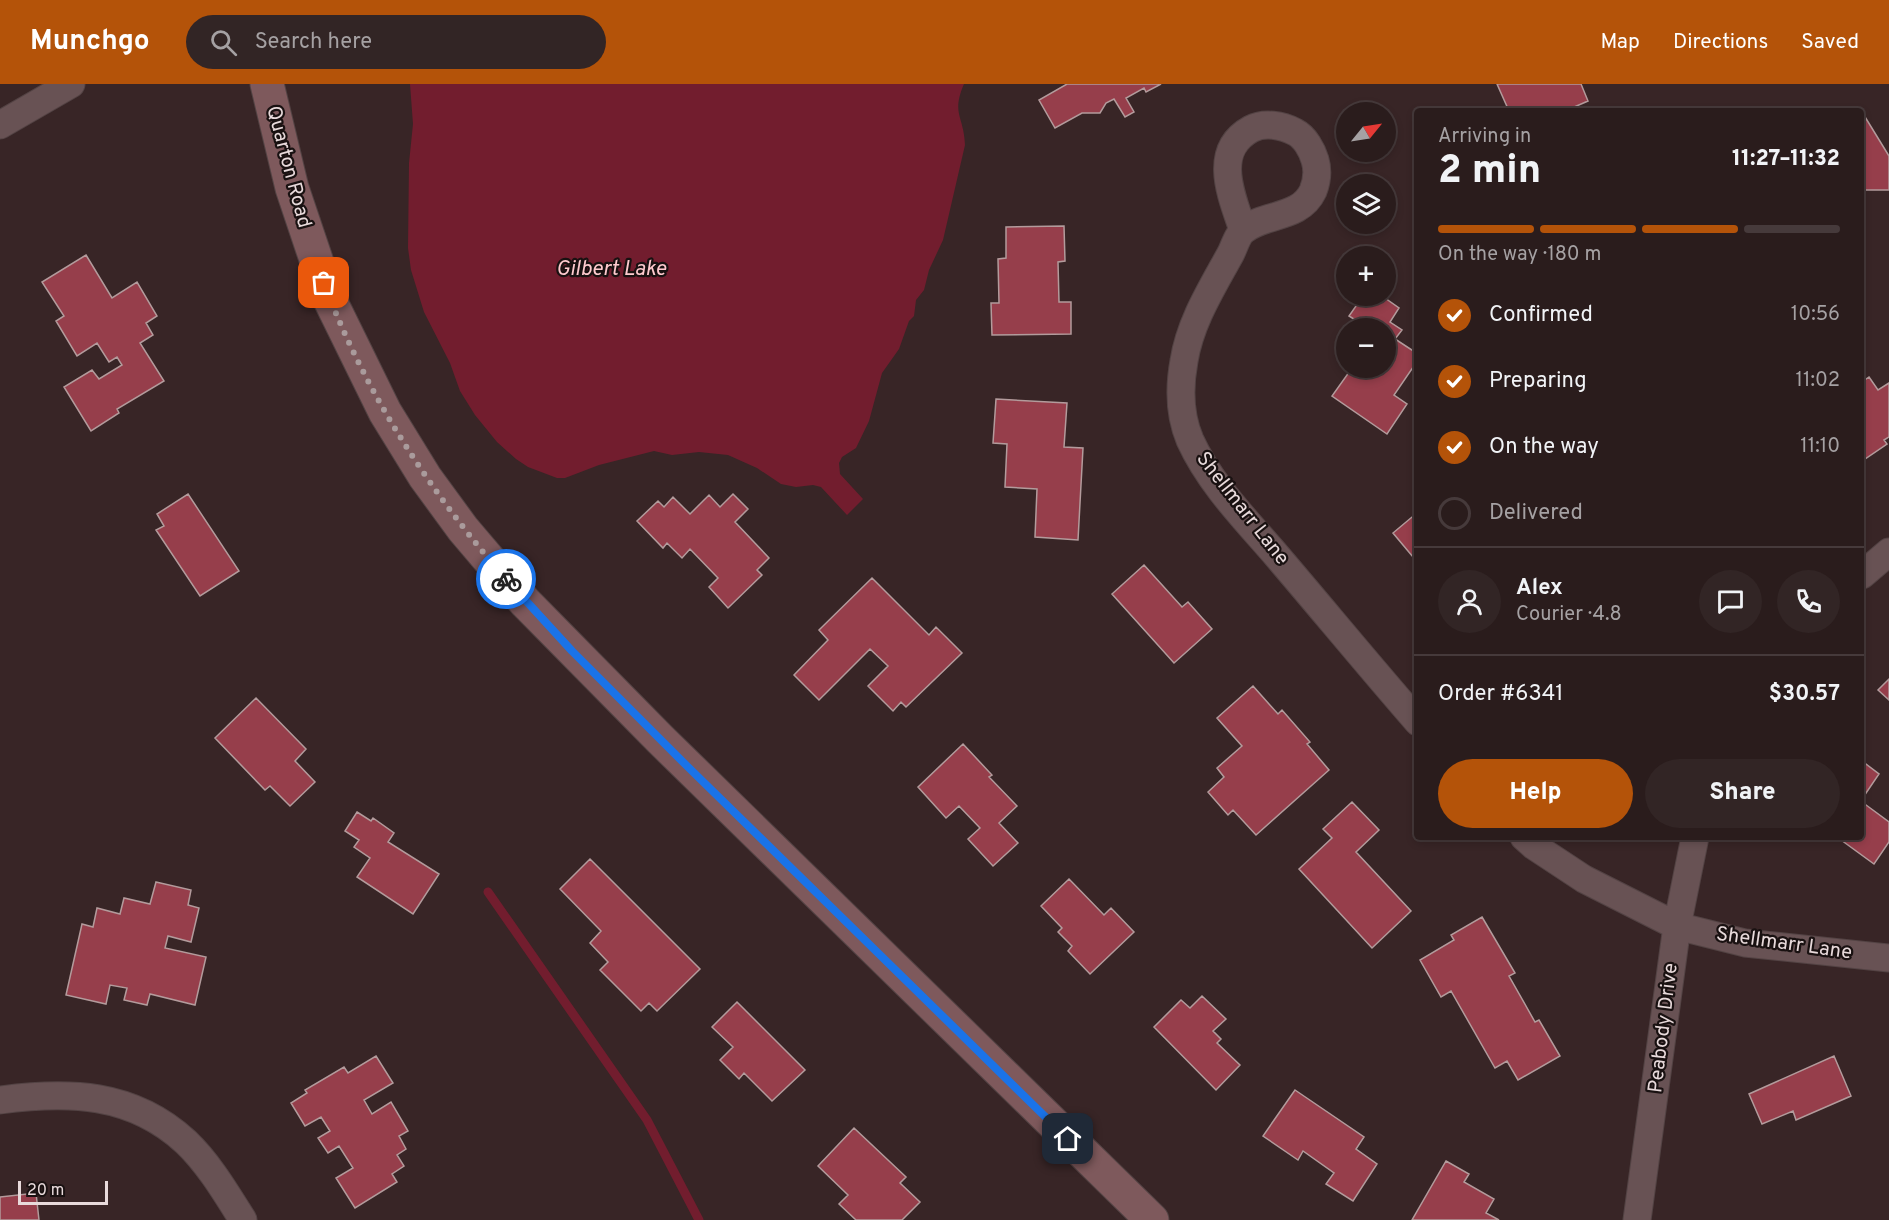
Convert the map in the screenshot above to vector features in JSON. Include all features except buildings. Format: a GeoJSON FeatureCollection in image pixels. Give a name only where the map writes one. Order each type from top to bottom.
{"type":"FeatureCollection","features":[{"type":"Feature","properties":{"kind":"street"},"geometry":{"type":"LineString","coordinates":[[0,125],[71,84]]}},
{"type":"Feature","properties":{"kind":"street","name":"Quarton Road"},"geometry":{"type":"LineString","coordinates":[[267,84],[292,188],[329,298],[385,412],[425,477],[463,529],[525,602],[652,731],[1152,1220]]}},
{"type":"Feature","properties":{"kind":"street","name":"Shellmarr Lane"},"geometry":{"type":"LineString","coordinates":[[1243,230],[1196,317],[1184,359],[1179,402],[1190,439],[1205,468],[1236,508],[1414,717]]}},
{"type":"Feature","properties":{"kind":"street"},"geometry":{"type":"LineString","coordinates":[[1864,573],[1889,552]]}},
{"type":"Feature","properties":{"kind":"street","name":"Shellmarr Lane"},"geometry":{"type":"LineString","coordinates":[[1527,840],[1584,879],[1677,926],[1745,943],[1889,958]]}},
{"type":"Feature","properties":{"kind":"street","name":"Peabody Drive"},"geometry":{"type":"LineString","coordinates":[[1637,1220],[1677,926],[1694,840]]}},
{"type":"Feature","properties":{"kind":"street"},"geometry":{"type":"LineString","coordinates":[[0,1100],[91,1096],[137,1110],[185,1142],[219,1183],[243,1220]]}},
{"type":"Feature","properties":{"kind":"water","name":"Gilbert Lake"},"geometry":{"type":"Polygon","coordinates":[[[410,84],[964,84],[958,109],[965,145],[943,240],[929,270],[924,290],[916,300],[914,316],[909,321],[899,349],[882,373],[869,421],[856,448],[842,457],[839,463],[840,474],[863,499],[847,515],[821,487],[813,485],[796,487],[781,484],[757,468],[728,455],[699,452],[672,455],[654,451],[599,465],[565,478],[557,478],[528,467],[516,459],[497,442],[475,415],[460,391],[450,363],[424,312],[411,270],[408,248],[409,163],[413,124],[410,84]]]}},
{"type":"Feature","properties":{"kind":"waterway"},"geometry":{"type":"LineString","coordinates":[[488,892],[647,1120],[699,1220]]}},
{"type":"Feature","properties":{"kind":"way so far"},"geometry":{"type":"LineString","coordinates":[[324,283],[350,344],[385,412],[425,477],[463,529],[506,579]]}},
{"type":"Feature","properties":{"kind":"route"},"geometry":{"type":"LineString","coordinates":[[506,579],[572,651],[687,766],[1068,1139]]}}]}
